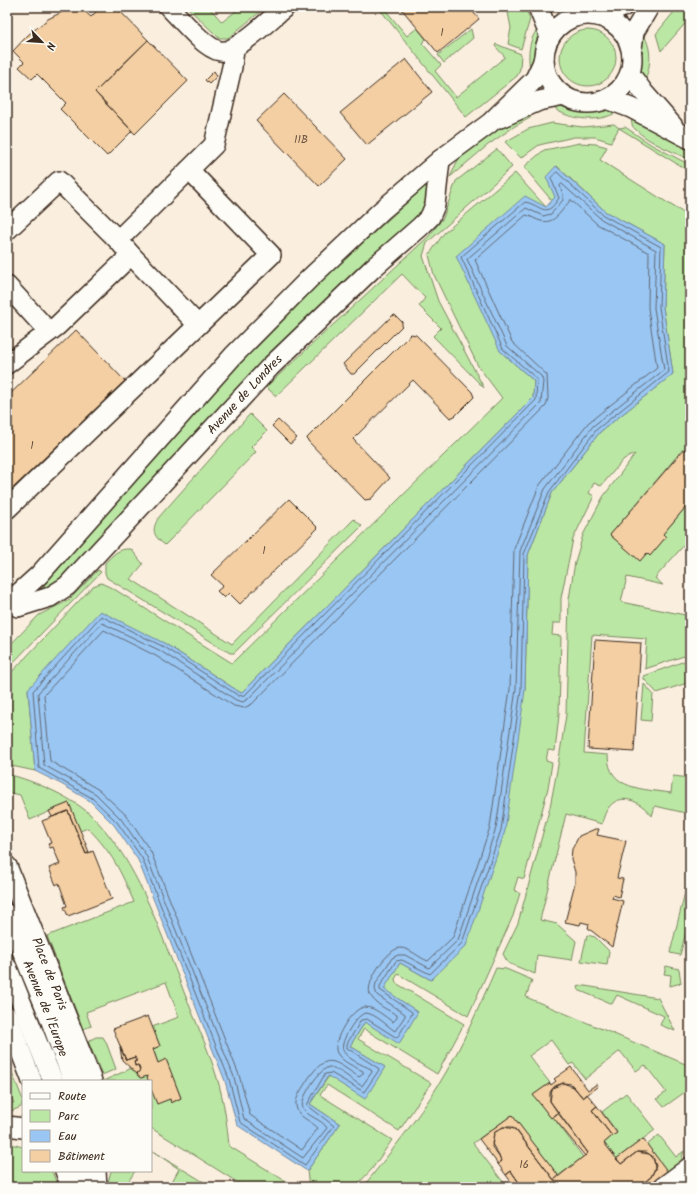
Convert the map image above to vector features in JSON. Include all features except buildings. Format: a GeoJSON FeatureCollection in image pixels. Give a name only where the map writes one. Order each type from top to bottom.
{"type":"FeatureCollection","features":[{"type":"Feature","properties":{"kind":"street"},"geometry":{"type":"LineString","coordinates":[[169,7],[213,49],[223,52],[234,49],[285,7]]}},
{"type":"Feature","properties":{"kind":"street"},"geometry":{"type":"LineString","coordinates":[[538,7],[550,37]]}},
{"type":"Feature","properties":{"kind":"street"},"geometry":{"type":"LineString","coordinates":[[600,16],[623,7]]}},
{"type":"Feature","properties":{"kind":"street"},"geometry":{"type":"LineString","coordinates":[[632,49],[627,37],[618,26],[606,18],[591,14],[569,12],[550,37],[544,57],[549,79],[555,88],[564,96],[578,102],[592,103],[607,99],[621,89],[630,74],[633,62],[632,49],[634,32],[649,7]]}},
{"type":"Feature","properties":{"kind":"street"},"geometry":{"type":"LineString","coordinates":[[118,240],[214,145],[232,67],[234,49]]}},
{"type":"Feature","properties":{"kind":"street","name":"Avenue de Londres"},"geometry":{"type":"LineString","coordinates":[[11,610],[39,575],[233,356],[315,274],[382,211],[440,160],[490,123],[535,79],[544,57]]}},
{"type":"Feature","properties":{"kind":"street"},"geometry":{"type":"LineString","coordinates":[[630,74],[644,93],[685,136]]}},
{"type":"Feature","properties":{"kind":"street","name":"Avenue de Londres"},"geometry":{"type":"LineString","coordinates":[[490,123],[539,101],[564,96]]}},
{"type":"Feature","properties":{"kind":"street"},"geometry":{"type":"LineString","coordinates":[[607,99],[631,108],[685,136]]}},
{"type":"Feature","properties":{"kind":"street","name":"Avenue de Londres"},"geometry":{"type":"LineString","coordinates":[[11,610],[50,597],[67,586],[270,367],[430,217],[435,205],[440,160]]}},
{"type":"Feature","properties":{"kind":"street"},"geometry":{"type":"LineString","coordinates":[[7,509],[271,255],[188,170]]}},
{"type":"Feature","properties":{"kind":"street"},"geometry":{"type":"LineString","coordinates":[[7,230],[59,181],[118,240],[198,325]]}},
{"type":"Feature","properties":{"kind":"street"},"geometry":{"type":"LineString","coordinates":[[7,364],[49,332],[131,255]]}},
{"type":"Feature","properties":{"kind":"street"},"geometry":{"type":"LineString","coordinates":[[7,286],[49,332]]}},
{"type":"Feature","properties":{"kind":"street","name":"Place de Paris"},"geometry":{"type":"LineString","coordinates":[[7,866],[92,1080]]}},
{"type":"Feature","properties":{"kind":"street","name":"Avenue de l'Europe"},"geometry":{"type":"LineString","coordinates":[[7,914],[49,1016],[73,1080]]}},
{"type":"Feature","properties":{"kind":"street"},"geometry":{"type":"LineString","coordinates":[[7,967],[53,1080]]}},
{"type":"Feature","properties":{"kind":"street"},"geometry":{"type":"LineString","coordinates":[[7,1016],[32,1080]]}},
{"type":"Feature","properties":{"kind":"street"},"geometry":{"type":"LineString","coordinates":[[7,1126],[22,1128]]}},
{"type":"Feature","properties":{"kind":"street"},"geometry":{"type":"LineString","coordinates":[[663,1187],[690,1167]]}},
{"type":"Feature","properties":{"kind":"street"},"geometry":{"type":"LineString","coordinates":[[65,1172],[71,1187]]}},
{"type":"Feature","properties":{"kind":"street"},"geometry":{"type":"LineString","coordinates":[[81,1172],[84,1187]]}},
{"type":"Feature","properties":{"kind":"street"},"geometry":{"type":"LineString","coordinates":[[96,1172],[97,1187]]}},
{"type":"Feature","properties":{"kind":"shaded area"},"geometry":{"type":"Polygon","coordinates":[[[7,7],[690,7],[690,1187],[7,1187],[7,7]]]}},
{"type":"Feature","properties":{"kind":"green space"},"geometry":{"type":"Polygon","coordinates":[[[187,7],[209,7],[222,22],[241,7],[266,7],[228,38],[219,38],[187,7]]]}},
{"type":"Feature","properties":{"kind":"green space"},"geometry":{"type":"Polygon","coordinates":[[[378,7],[383,7],[407,36],[417,28],[426,39],[422,43],[441,65],[435,71],[456,97],[505,57],[495,46],[496,44],[521,54],[520,69],[517,76],[466,117],[378,7]]]}},
{"type":"Feature","properties":{"kind":"green space"},"geometry":{"type":"Polygon","coordinates":[[[507,7],[525,7],[530,19],[521,49],[508,44],[511,28],[507,7]]]}},
{"type":"Feature","properties":{"kind":"green space"},"geometry":{"type":"Polygon","coordinates":[[[678,7],[690,7],[690,18],[661,51],[656,34],[678,7]]]}},
{"type":"Feature","properties":{"kind":"green space"},"geometry":{"type":"Polygon","coordinates":[[[540,27],[541,37],[531,73],[529,55],[531,42],[536,31],[540,27]]]}},
{"type":"Feature","properties":{"kind":"green space"},"geometry":{"type":"Polygon","coordinates":[[[471,29],[473,38],[444,63],[438,55],[471,29]]]}},
{"type":"Feature","properties":{"kind":"green space"},"geometry":{"type":"Polygon","coordinates":[[[583,30],[593,30],[608,38],[614,47],[616,58],[614,69],[608,78],[593,86],[583,86],[572,81],[565,74],[560,63],[560,53],[565,42],[572,35],[583,30]]]}},
{"type":"Feature","properties":{"kind":"green space"},"geometry":{"type":"Polygon","coordinates":[[[642,32],[648,44],[650,56],[647,76],[644,82],[641,68],[642,32]]]}},
{"type":"Feature","properties":{"kind":"green space"},"geometry":{"type":"Polygon","coordinates":[[[549,104],[564,105],[586,111],[610,108],[617,112],[609,116],[591,119],[572,117],[563,114],[549,104]]]}},
{"type":"Feature","properties":{"kind":"green space"},"geometry":{"type":"Polygon","coordinates":[[[535,107],[530,118],[515,126],[488,145],[450,177],[458,160],[472,145],[494,130],[535,107]]]}},
{"type":"Feature","properties":{"kind":"green space"},"geometry":{"type":"Polygon","coordinates":[[[632,115],[690,148],[690,160],[654,143],[641,134],[633,126],[631,121],[632,115]]]}},
{"type":"Feature","properties":{"kind":"green space"},"geometry":{"type":"Polygon","coordinates":[[[552,123],[583,127],[614,124],[619,128],[611,142],[595,137],[574,137],[539,145],[521,158],[505,142],[528,129],[552,123]]]}},
{"type":"Feature","properties":{"kind":"green space"},"geometry":{"type":"Polygon","coordinates":[[[625,127],[652,145],[690,165],[690,172],[619,128],[625,127]]]}},
{"type":"Feature","properties":{"kind":"green space"},"geometry":{"type":"Polygon","coordinates":[[[580,143],[596,144],[607,147],[600,160],[690,217],[690,454],[683,449],[610,535],[640,560],[647,553],[650,555],[666,537],[663,534],[690,502],[690,548],[685,544],[655,578],[663,585],[627,577],[621,602],[690,616],[690,654],[645,669],[647,639],[592,635],[584,753],[608,755],[610,767],[614,775],[629,786],[671,793],[673,776],[690,778],[690,814],[655,806],[652,816],[645,808],[637,803],[622,799],[616,801],[610,806],[605,814],[602,824],[566,814],[540,920],[557,924],[576,941],[572,960],[537,955],[535,974],[508,963],[503,954],[518,923],[550,807],[558,765],[566,715],[569,599],[575,562],[583,535],[603,497],[635,454],[624,459],[601,486],[594,483],[589,493],[594,496],[573,539],[561,598],[561,623],[553,623],[552,635],[561,636],[559,715],[555,751],[548,750],[546,761],[552,763],[548,788],[524,879],[518,877],[514,890],[520,893],[513,916],[468,1016],[398,974],[395,979],[396,983],[464,1024],[437,1074],[364,1029],[358,1039],[431,1083],[399,1131],[327,1085],[320,1095],[392,1140],[372,1169],[355,1187],[309,1187],[307,1171],[340,1124],[310,1104],[329,1076],[385,1067],[350,1046],[365,1022],[418,1012],[383,989],[400,963],[431,980],[525,690],[528,555],[552,493],[600,432],[673,374],[663,307],[665,244],[606,212],[557,166],[555,197],[552,201],[524,167],[544,150],[580,143]]]}},
{"type":"Feature","properties":{"kind":"green space"},"geometry":{"type":"Polygon","coordinates":[[[497,149],[512,167],[427,243],[423,256],[438,301],[484,388],[433,336],[441,328],[419,306],[425,298],[402,274],[276,396],[266,387],[429,236],[443,218],[456,181],[497,149]]]}},
{"type":"Feature","properties":{"kind":"green space"},"geometry":{"type":"Polygon","coordinates":[[[515,173],[546,207],[500,351],[534,381],[533,398],[241,693],[164,643],[28,689],[35,771],[7,765],[9,749],[7,682],[10,674],[93,586],[101,583],[114,589],[232,663],[502,398],[478,366],[434,275],[429,255],[444,233],[515,173]]]}},
{"type":"Feature","properties":{"kind":"green space"},"geometry":{"type":"Polygon","coordinates":[[[433,179],[424,217],[66,581],[33,598],[217,387],[323,279],[433,179]]]}},
{"type":"Feature","properties":{"kind":"green space"},"geometry":{"type":"Polygon","coordinates":[[[250,414],[267,431],[251,447],[256,452],[165,545],[158,539],[154,532],[156,522],[159,517],[250,414]]]}},
{"type":"Feature","properties":{"kind":"green space"},"geometry":{"type":"Polygon","coordinates":[[[354,519],[362,526],[234,653],[230,653],[107,578],[105,573],[105,563],[113,555],[119,551],[131,549],[143,564],[131,579],[232,644],[354,519]]]}},
{"type":"Feature","properties":{"kind":"green space"},"geometry":{"type":"Polygon","coordinates":[[[98,570],[101,572],[7,669],[7,649],[11,644],[39,615],[69,600],[98,570]]]}},
{"type":"Feature","properties":{"kind":"green space"},"geometry":{"type":"Polygon","coordinates":[[[690,659],[690,682],[657,693],[644,679],[644,676],[690,659]]]}},
{"type":"Feature","properties":{"kind":"green space"},"geometry":{"type":"Polygon","coordinates":[[[644,684],[653,694],[651,721],[641,720],[644,684]]]}},
{"type":"Feature","properties":{"kind":"green space"},"geometry":{"type":"Polygon","coordinates":[[[7,774],[30,781],[54,791],[87,811],[110,836],[134,874],[154,916],[209,1053],[222,1095],[229,1146],[295,1187],[245,1187],[152,1129],[152,1090],[170,1099],[171,1103],[181,1098],[166,1060],[158,1063],[153,1049],[160,1046],[152,1027],[179,1017],[166,982],[86,1012],[91,1026],[83,1029],[47,936],[134,902],[120,871],[110,854],[88,828],[80,831],[69,803],[30,820],[20,795],[7,792],[7,774]]]}},
{"type":"Feature","properties":{"kind":"green space"},"geometry":{"type":"Polygon","coordinates":[[[690,872],[690,916],[680,955],[670,953],[690,872]]]}},
{"type":"Feature","properties":{"kind":"green space"},"geometry":{"type":"Polygon","coordinates":[[[7,929],[64,1080],[62,1080],[7,944],[7,929]]]}},
{"type":"Feature","properties":{"kind":"green space"},"geometry":{"type":"Polygon","coordinates":[[[587,935],[595,937],[609,951],[607,965],[581,961],[587,935]]]}},
{"type":"Feature","properties":{"kind":"green space"},"geometry":{"type":"Polygon","coordinates":[[[666,966],[679,969],[681,983],[670,986],[671,975],[664,974],[666,966]]]}},
{"type":"Feature","properties":{"kind":"green space"},"geometry":{"type":"Polygon","coordinates":[[[496,968],[506,969],[532,980],[526,997],[690,1066],[690,1098],[685,1092],[664,1107],[657,1099],[666,1092],[645,1065],[636,1071],[620,1051],[585,1079],[573,1063],[569,1065],[551,1040],[529,1056],[550,1083],[534,1095],[551,1118],[553,1117],[583,1157],[558,1176],[512,1115],[473,1143],[507,1187],[363,1187],[412,1124],[439,1084],[463,1041],[496,968]]]}},
{"type":"Feature","properties":{"kind":"green space"},"geometry":{"type":"Polygon","coordinates":[[[579,985],[658,998],[675,1031],[660,1025],[664,1016],[617,995],[612,1004],[578,990],[577,987],[579,985]]]}},
{"type":"Feature","properties":{"kind":"green space"},"geometry":{"type":"Polygon","coordinates":[[[96,1037],[103,1037],[116,1069],[102,1075],[88,1041],[96,1037]]]}},
{"type":"Feature","properties":{"kind":"green space"},"geometry":{"type":"Polygon","coordinates":[[[7,1060],[22,1098],[21,1107],[9,1112],[7,1111],[7,1102],[14,1103],[7,1087],[7,1060]]]}},
{"type":"Feature","properties":{"kind":"green space"},"geometry":{"type":"Polygon","coordinates":[[[132,1068],[140,1078],[147,1076],[148,1080],[105,1080],[132,1068]]]}},
{"type":"Feature","properties":{"kind":"green space"},"geometry":{"type":"Polygon","coordinates":[[[626,1093],[655,1130],[616,1159],[604,1143],[617,1132],[602,1112],[626,1093]]]}},
{"type":"Feature","properties":{"kind":"green space"},"geometry":{"type":"Polygon","coordinates":[[[659,1135],[676,1157],[684,1151],[681,1161],[669,1174],[647,1145],[659,1135]]]}},
{"type":"Feature","properties":{"kind":"green space"},"geometry":{"type":"Polygon","coordinates":[[[11,1144],[22,1147],[22,1172],[52,1172],[58,1187],[7,1187],[7,1150],[10,1150],[11,1144]]]}},
{"type":"Feature","properties":{"kind":"green space"},"geometry":{"type":"Polygon","coordinates":[[[152,1151],[212,1187],[169,1187],[179,1169],[152,1151]]]}},
{"type":"Feature","properties":{"kind":"green space"},"geometry":{"type":"Polygon","coordinates":[[[111,1172],[134,1172],[125,1187],[110,1187],[108,1182],[111,1172]]]}},
{"type":"Feature","properties":{"kind":"water"},"geometry":{"type":"Polygon","coordinates":[[[556,166],[606,212],[665,244],[663,307],[673,374],[600,432],[552,493],[528,555],[525,690],[505,831],[466,946],[431,980],[400,963],[384,989],[418,1012],[399,1044],[365,1022],[350,1046],[385,1067],[365,1099],[328,1076],[310,1104],[340,1124],[307,1171],[237,1125],[225,1081],[138,860],[114,825],[90,801],[35,771],[28,689],[100,611],[164,643],[241,693],[533,398],[534,381],[500,351],[456,256],[525,196],[546,207],[555,197],[546,177],[556,166]]]}}]}
